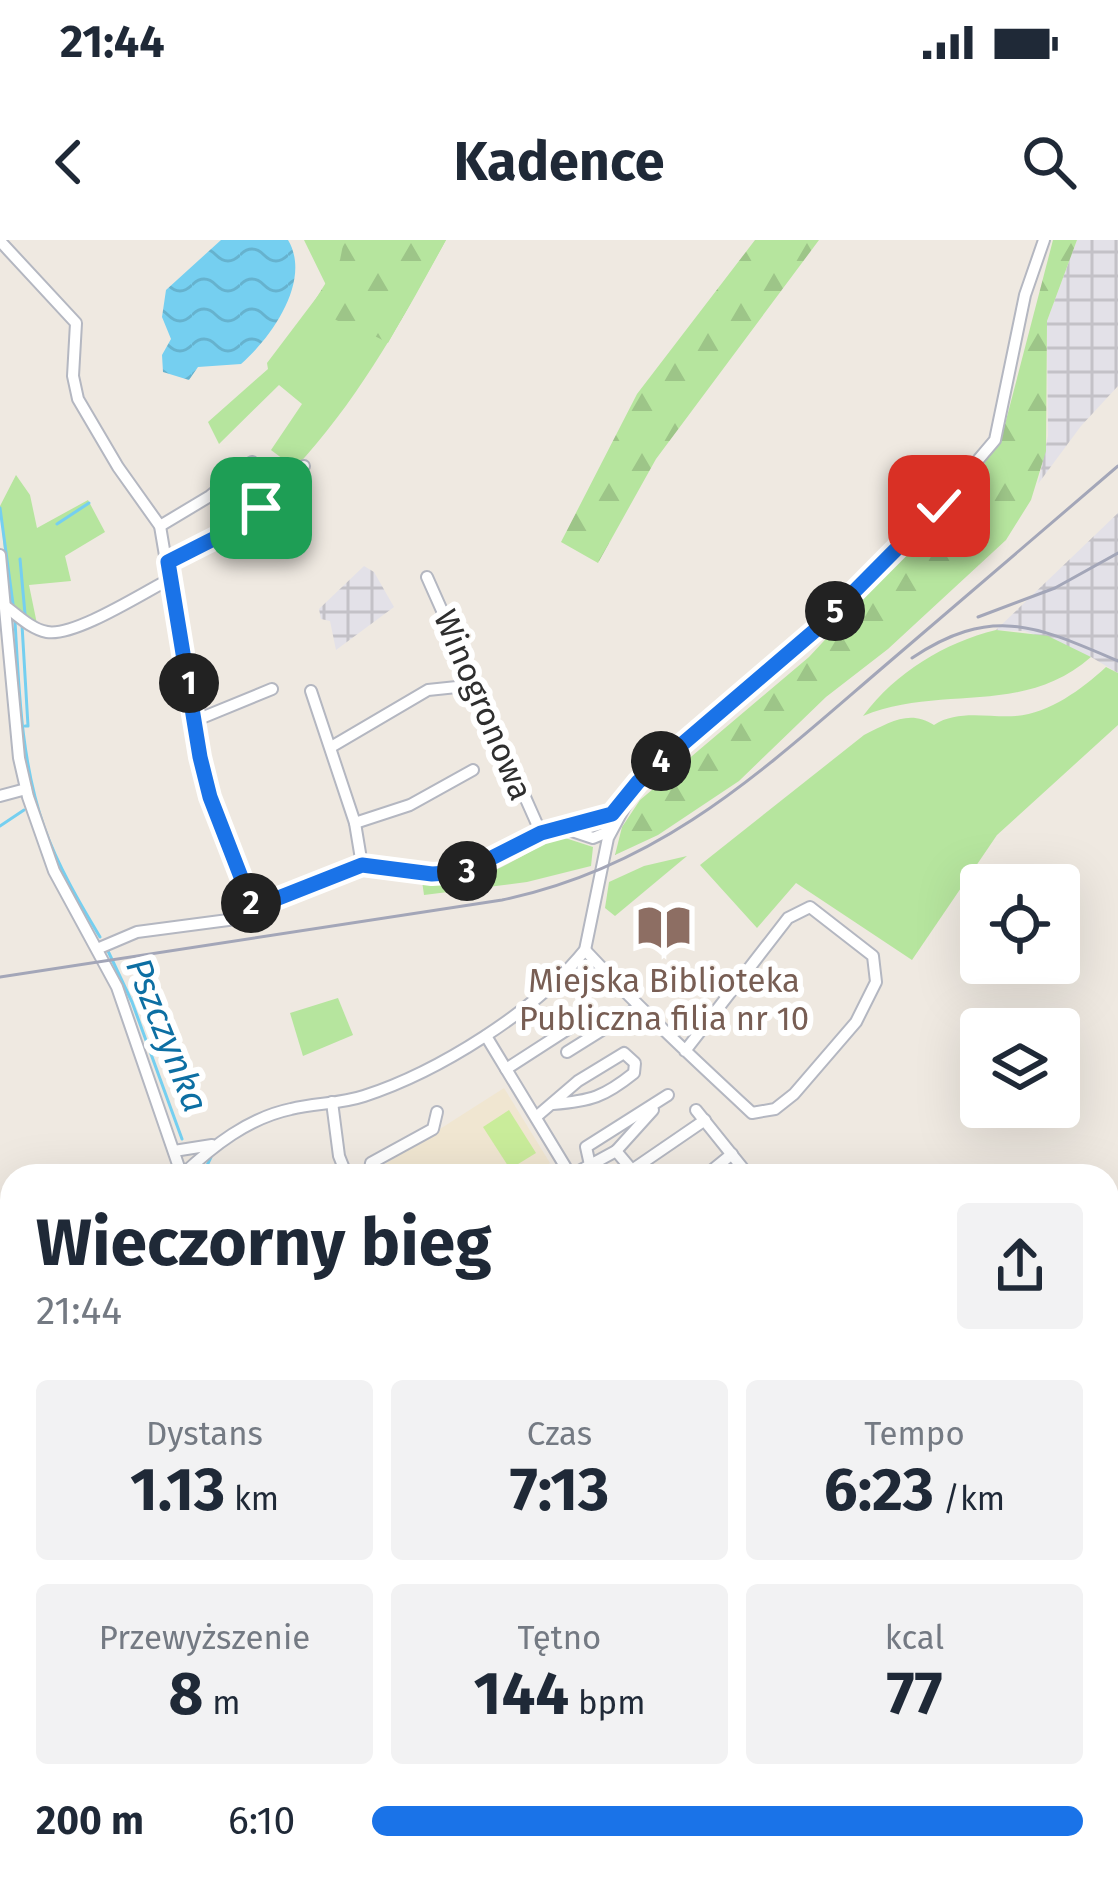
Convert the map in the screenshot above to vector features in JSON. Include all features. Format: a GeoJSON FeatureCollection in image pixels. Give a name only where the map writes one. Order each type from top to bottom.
{"type":"FeatureCollection","features":[{"type":"Feature","properties":{"kind":"street"},"geometry":{"type":"LineString","coordinates":[[194,1164],[215,1144],[275,1112],[360,1097],[486,1036],[585,950],[604,853],[622,806],[651,770],[819,627],[986,452],[1000,424],[1025,295],[1044,240]]}},
{"type":"Feature","properties":{"kind":"street"},"geometry":{"type":"LineString","coordinates":[[0,241],[76,323],[73,376],[78,399],[160,526],[210,797],[253,908],[251,917],[137,932],[98,949]]}},
{"type":"Feature","properties":{"kind":"street"},"geometry":{"type":"LineString","coordinates":[[160,526],[210,496],[253,462]]}},
{"type":"Feature","properties":{"kind":"street"},"geometry":{"type":"LineString","coordinates":[[168,562],[233,529],[304,466]]}},
{"type":"Feature","properties":{"kind":"street"},"geometry":{"type":"LineString","coordinates":[[0,555],[26,789],[54,871],[98,949],[138,1043],[178,1164]]}},
{"type":"Feature","properties":{"kind":"street","name":"Winogronowa"},"geometry":{"type":"LineString","coordinates":[[428,577],[541,833]]}},
{"type":"Feature","properties":{"kind":"street"},"geometry":{"type":"LineString","coordinates":[[5,606],[35,628],[56,633],[172,578]]}},
{"type":"Feature","properties":{"kind":"street"},"geometry":{"type":"LineString","coordinates":[[331,747],[428,690],[476,685]]}},
{"type":"Feature","properties":{"kind":"street"},"geometry":{"type":"LineString","coordinates":[[194,721],[272,689]]}},
{"type":"Feature","properties":{"kind":"street"},"geometry":{"type":"LineString","coordinates":[[311,691],[355,824],[362,865]]}},
{"type":"Feature","properties":{"kind":"street"},"geometry":{"type":"LineString","coordinates":[[355,824],[410,806],[473,770]]}},
{"type":"Feature","properties":{"kind":"street"},"geometry":{"type":"LineString","coordinates":[[0,796],[26,789]]}},
{"type":"Feature","properties":{"kind":"street"},"geometry":{"type":"LineString","coordinates":[[253,908],[362,865],[449,875],[482,865],[541,833],[599,820],[622,806]]}},
{"type":"Feature","properties":{"kind":"street"},"geometry":{"type":"LineString","coordinates":[[599,820],[611,831]]}},
{"type":"Feature","properties":{"kind":"street"},"geometry":{"type":"LineString","coordinates":[[563,828],[593,838],[604,853]]}},
{"type":"Feature","properties":{"kind":"street"},"geometry":{"type":"LineString","coordinates":[[593,838],[611,831]]}},
{"type":"Feature","properties":{"kind":"street"},"geometry":{"type":"LineString","coordinates":[[585,950],[639,1007],[686,1052],[752,1113],[775,1109],[794,1094],[863,1012],[876,982],[873,956],[810,908],[788,918],[686,1052]]}},
{"type":"Feature","properties":{"kind":"street"},"geometry":{"type":"LineString","coordinates":[[567,1052],[639,1007]]}},
{"type":"Feature","properties":{"kind":"street"},"geometry":{"type":"LineString","coordinates":[[506,1069],[585,1018]]}},
{"type":"Feature","properties":{"kind":"street"},"geometry":{"type":"LineString","coordinates":[[486,1036],[565,1164]]}},
{"type":"Feature","properties":{"kind":"street"},"geometry":{"type":"LineString","coordinates":[[536,1117],[578,1081],[624,1053],[635,1063],[628,1078],[587,1102],[553,1104]]}},
{"type":"Feature","properties":{"kind":"street"},"geometry":{"type":"LineString","coordinates":[[590,1164],[586,1147],[668,1095],[616,1151],[592,1164]]}},
{"type":"Feature","properties":{"kind":"street"},"geometry":{"type":"LineString","coordinates":[[332,1102],[342,1164]]}},
{"type":"Feature","properties":{"kind":"street"},"geometry":{"type":"LineString","coordinates":[[371,1164],[433,1129],[437,1112]]}},
{"type":"Feature","properties":{"kind":"street"},"geometry":{"type":"LineString","coordinates":[[644,1164],[700,1115],[740,1164]]}},
{"type":"Feature","properties":{"kind":"street"},"geometry":{"type":"LineString","coordinates":[[174,1151],[215,1144]]}},
{"type":"Feature","properties":{"kind":"street"},"geometry":{"type":"LineString","coordinates":[[616,1151],[627,1164]]}},
{"type":"Feature","properties":{"kind":"street"},"geometry":{"type":"LineString","coordinates":[[720,1164],[732,1154]]}},
{"type":"Feature","properties":{"kind":"shaded area"},"geometry":{"type":"Polygon","coordinates":[[[1077,240],[1118,240],[1118,386],[1038,484],[1048,436],[1047,321],[1077,240]]]}},
{"type":"Feature","properties":{"kind":"shaded area"},"geometry":{"type":"Polygon","coordinates":[[[1118,513],[1118,673],[1025,631],[996,630],[1118,513]]]}},
{"type":"Feature","properties":{"kind":"shaded area"},"geometry":{"type":"Polygon","coordinates":[[[364,566],[374,572],[394,607],[336,650],[330,621],[321,619],[319,609],[364,566]]]}},
{"type":"Feature","properties":{"kind":"shaded area"},"geometry":{"type":"Polygon","coordinates":[[[504,1088],[550,1163],[549,1164],[385,1164],[504,1088]]]}},
{"type":"Feature","properties":{"kind":"green space"},"geometry":{"type":"Polygon","coordinates":[[[304,240],[446,240],[359,388],[295,468],[271,450],[302,404],[279,385],[219,444],[208,422],[268,369],[267,363],[326,285],[304,240]]]}},
{"type":"Feature","properties":{"kind":"green space"},"geometry":{"type":"Polygon","coordinates":[[[344,240],[446,240],[388,343],[312,305],[340,260],[344,240]]]}},
{"type":"Feature","properties":{"kind":"green space"},"geometry":{"type":"Polygon","coordinates":[[[755,240],[819,240],[656,459],[598,563],[561,542],[637,394],[755,240]]]}},
{"type":"Feature","properties":{"kind":"green space"},"geometry":{"type":"Polygon","coordinates":[[[1053,240],[1077,240],[1047,321],[1046,451],[1031,500],[1006,540],[888,649],[826,697],[739,781],[658,835],[615,855],[622,827],[640,800],[809,657],[977,476],[1003,432],[1053,240]]]}},
{"type":"Feature","properties":{"kind":"green space"},"geometry":{"type":"Polygon","coordinates":[[[16,475],[30,495],[37,528],[88,500],[105,532],[65,556],[71,581],[29,585],[37,624],[9,605],[0,506],[16,475]]]}},
{"type":"Feature","properties":{"kind":"green space"},"geometry":{"type":"Polygon","coordinates":[[[996,630],[1048,636],[1091,657],[1038,687],[922,702],[863,716],[922,661],[996,630]]]}},
{"type":"Feature","properties":{"kind":"green space"},"geometry":{"type":"Polygon","coordinates":[[[1106,667],[1118,673],[1118,725],[997,835],[977,864],[960,864],[960,889],[912,960],[796,883],[757,928],[700,865],[864,735],[882,726],[907,718],[934,725],[963,716],[1029,714],[1087,684],[1106,667]]]}},
{"type":"Feature","properties":{"kind":"green space"},"geometry":{"type":"Polygon","coordinates":[[[559,836],[593,847],[591,866],[527,882],[424,895],[422,881],[476,878],[559,836]]]}},
{"type":"Feature","properties":{"kind":"green space"},"geometry":{"type":"Polygon","coordinates":[[[687,856],[615,916],[605,908],[609,882],[644,866],[687,856]]]}},
{"type":"Feature","properties":{"kind":"green space"},"geometry":{"type":"Polygon","coordinates":[[[338,998],[353,1035],[303,1056],[290,1013],[338,998]]]}},
{"type":"Feature","properties":{"kind":"green space"},"geometry":{"type":"Polygon","coordinates":[[[509,1110],[536,1153],[518,1164],[507,1164],[483,1127],[509,1110]]]}},
{"type":"Feature","properties":{"kind":"water"},"geometry":{"type":"Polygon","coordinates":[[[221,240],[288,240],[295,272],[285,307],[265,339],[241,364],[198,367],[189,380],[163,372],[162,355],[171,339],[162,317],[166,290],[221,240]]]}},
{"type":"Feature","properties":{"kind":"waterway"},"geometry":{"type":"LineString","coordinates":[[57,524],[89,503]]}},
{"type":"Feature","properties":{"kind":"waterway","name":"Pszczynka"},"geometry":{"type":"LineString","coordinates":[[0,508],[13,604]]}},
{"type":"Feature","properties":{"kind":"waterway"},"geometry":{"type":"LineString","coordinates":[[20,559],[25,614]]}},
{"type":"Feature","properties":{"kind":"waterway","name":"Pszczynka"},"geometry":{"type":"LineString","coordinates":[[15,621],[22,725],[36,802],[56,856],[100,937]]}},
{"type":"Feature","properties":{"kind":"waterway"},"geometry":{"type":"LineString","coordinates":[[22,625],[25,726]]}},
{"type":"Feature","properties":{"kind":"waterway"},"geometry":{"type":"LineString","coordinates":[[0,826],[24,810]]}},
{"type":"Feature","properties":{"kind":"waterway","name":"Pszczynka"},"geometry":{"type":"LineString","coordinates":[[108,951],[132,1002],[182,1139]]}},
{"type":"Feature","properties":{"kind":"waterway"},"geometry":{"type":"LineString","coordinates":[[208,1164],[211,1157]]}},
{"type":"Feature","properties":{"kind":"railway"},"geometry":{"type":"LineString","coordinates":[[0,977],[502,900],[612,864],[707,810],[751,778],[1118,466]]}},
{"type":"Feature","properties":{"kind":"railway"},"geometry":{"type":"LineString","coordinates":[[978,617],[1055,588],[1118,553]]}},
{"type":"Feature","properties":{"kind":"railway"},"geometry":{"type":"LineString","coordinates":[[912,658],[967,631],[1015,626],[1118,661]]}},
{"type":"Feature","properties":{"kind":"place","name":"Miejska Biblioteka Publiczna filia nr 10"},"geometry":{"type":"Point","coordinates":[664,927]}},
{"type":"Feature","properties":{"kind":"route"},"geometry":{"type":"LineString","coordinates":[[261,508],[233,529],[168,562],[200,757],[210,797],[253,908],[362,865],[432,874],[464,872],[541,833],[612,814],[638,782],[819,627],[939,506]]}}]}
